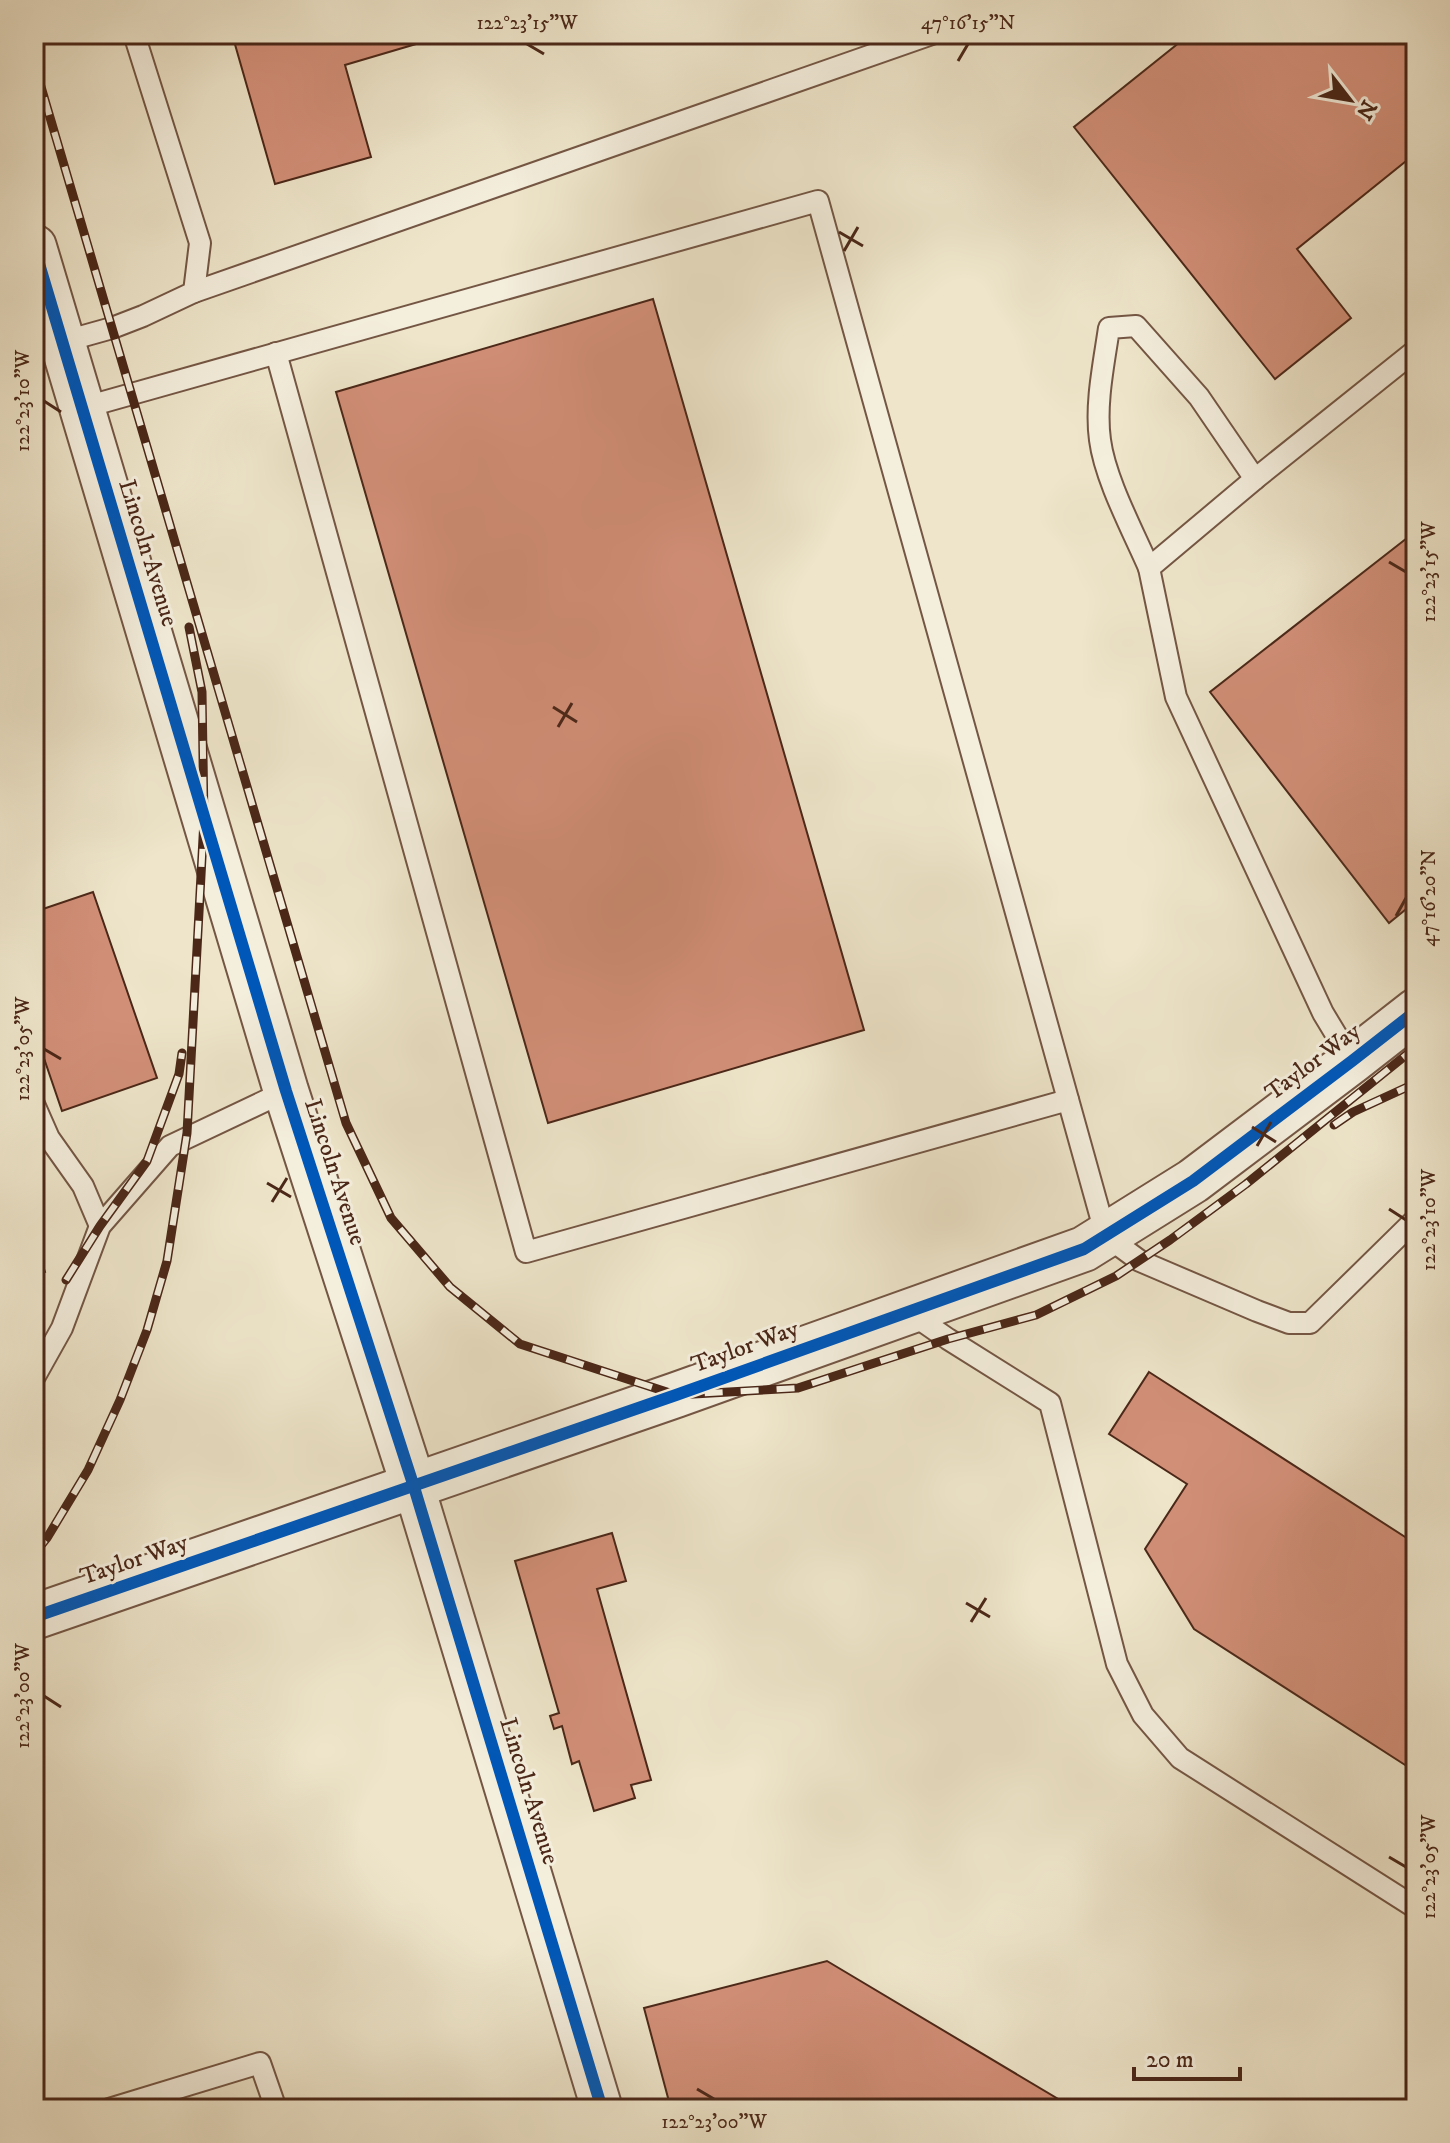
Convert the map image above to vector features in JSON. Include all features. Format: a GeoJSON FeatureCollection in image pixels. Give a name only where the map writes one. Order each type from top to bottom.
{"type":"FeatureCollection","features":[{"type":"Feature","properties":{"kind":"street","name":"Lincoln Avenue"},"geometry":{"type":"LineString","coordinates":[[34,247],[286,1091],[414,1487],[602,2109]]}},
{"type":"Feature","properties":{"kind":"street","name":"Taylor Way"},"geometry":{"type":"LineString","coordinates":[[34,1617],[414,1487],[1084,1249],[1193,1181],[1416,1011]]}},
{"type":"Feature","properties":{"kind":"lane"},"geometry":{"type":"LineString","coordinates":[[134,34],[200,243],[194,292]]}},
{"type":"Feature","properties":{"kind":"lane"},"geometry":{"type":"LineString","coordinates":[[62,342],[143,316],[194,292],[932,34]]}},
{"type":"Feature","properties":{"kind":"lane"},"geometry":{"type":"LineString","coordinates":[[82,408],[818,201],[1106,1236],[1140,1261],[1205,1289],[1289,1323],[1310,1323],[1416,1219]]}},
{"type":"Feature","properties":{"kind":"lane"},"geometry":{"type":"LineString","coordinates":[[1255,479],[1199,397],[1136,326],[1109,328],[1099,410],[1099,438],[1106,466],[1149,568],[1176,697],[1323,1013],[1352,1061]]}},
{"type":"Feature","properties":{"kind":"lane"},"geometry":{"type":"LineString","coordinates":[[1149,568],[1416,350]]}},
{"type":"Feature","properties":{"kind":"lane"},"geometry":{"type":"LineString","coordinates":[[276,353],[526,1252],[1068,1100]]}},
{"type":"Feature","properties":{"kind":"lane"},"geometry":{"type":"LineString","coordinates":[[34,1378],[62,1328],[100,1226],[170,1146],[286,1091]]}},
{"type":"Feature","properties":{"kind":"lane"},"geometry":{"type":"LineString","coordinates":[[34,1104],[49,1138],[83,1186],[100,1226]]}},
{"type":"Feature","properties":{"kind":"lane"},"geometry":{"type":"LineString","coordinates":[[909,1312],[1050,1403],[1117,1664],[1143,1715],[1180,1758],[1416,1908]]}},
{"type":"Feature","properties":{"kind":"lane"},"geometry":{"type":"LineString","coordinates":[[109,2109],[260,2063],[276,2109]]}},
{"type":"Feature","properties":{"kind":"building"},"geometry":{"type":"Polygon","coordinates":[[[232,34],[450,34],[345,65],[371,157],[275,184],[232,34]]]}},
{"type":"Feature","properties":{"kind":"building"},"geometry":{"type":"Polygon","coordinates":[[[1190,34],[1416,34],[1416,153],[1297,249],[1351,318],[1275,379],[1074,127],[1190,34]]]}},
{"type":"Feature","properties":{"kind":"building"},"geometry":{"type":"Polygon","coordinates":[[[653,299],[864,1030],[548,1123],[336,392],[653,299]]]}},
{"type":"Feature","properties":{"kind":"building"},"geometry":{"type":"Polygon","coordinates":[[[1416,531],[1416,901],[1389,923],[1210,692],[1416,531]]]}},
{"type":"Feature","properties":{"kind":"building"},"geometry":{"type":"Polygon","coordinates":[[[93,892],[157,1078],[62,1111],[34,1029],[34,912],[93,892]]]}},
{"type":"Feature","properties":{"kind":"building"},"geometry":{"type":"Polygon","coordinates":[[[34,1238],[45,1272],[34,1276],[34,1238]]]}},
{"type":"Feature","properties":{"kind":"building"},"geometry":{"type":"Polygon","coordinates":[[[1149,1372],[1416,1544],[1416,1772],[1194,1629],[1145,1549],[1187,1484],[1109,1434],[1149,1372]]]}},
{"type":"Feature","properties":{"kind":"building"},"geometry":{"type":"Polygon","coordinates":[[[612,1533],[626,1581],[597,1589],[651,1780],[631,1785],[635,1798],[594,1811],[579,1761],[572,1764],[562,1726],[554,1729],[550,1716],[559,1713],[515,1561],[612,1533]]]}},
{"type":"Feature","properties":{"kind":"building"},"geometry":{"type":"Polygon","coordinates":[[[827,1961],[1075,2109],[671,2109],[644,2008],[827,1961]]]}},
{"type":"Feature","properties":{"kind":"railway"},"geometry":{"type":"LineString","coordinates":[[34,63],[346,1123],[391,1218],[450,1287],[520,1344],[676,1395],[798,1388],[948,1339],[1036,1315],[1116,1276],[1170,1240],[1246,1184],[1416,1047]]}},
{"type":"Feature","properties":{"kind":"railway"},"geometry":{"type":"LineString","coordinates":[[34,1554],[88,1470],[120,1400],[147,1330],[167,1261],[187,1133],[204,820],[202,692],[189,627]]}},
{"type":"Feature","properties":{"kind":"railway"},"geometry":{"type":"LineString","coordinates":[[66,1280],[147,1161],[179,1074],[182,1053]]}},
{"type":"Feature","properties":{"kind":"railway"},"geometry":{"type":"LineString","coordinates":[[1334,1125],[1353,1112],[1416,1083]]}},
{"type":"Feature","properties":{"kind":"cycle path"},"geometry":{"type":"LineString","coordinates":[[34,247],[286,1091],[414,1487],[602,2109]]}},
{"type":"Feature","properties":{"kind":"cycle path"},"geometry":{"type":"LineString","coordinates":[[34,1617],[676,1395],[1084,1249],[1193,1181],[1416,1011]]}}]}
